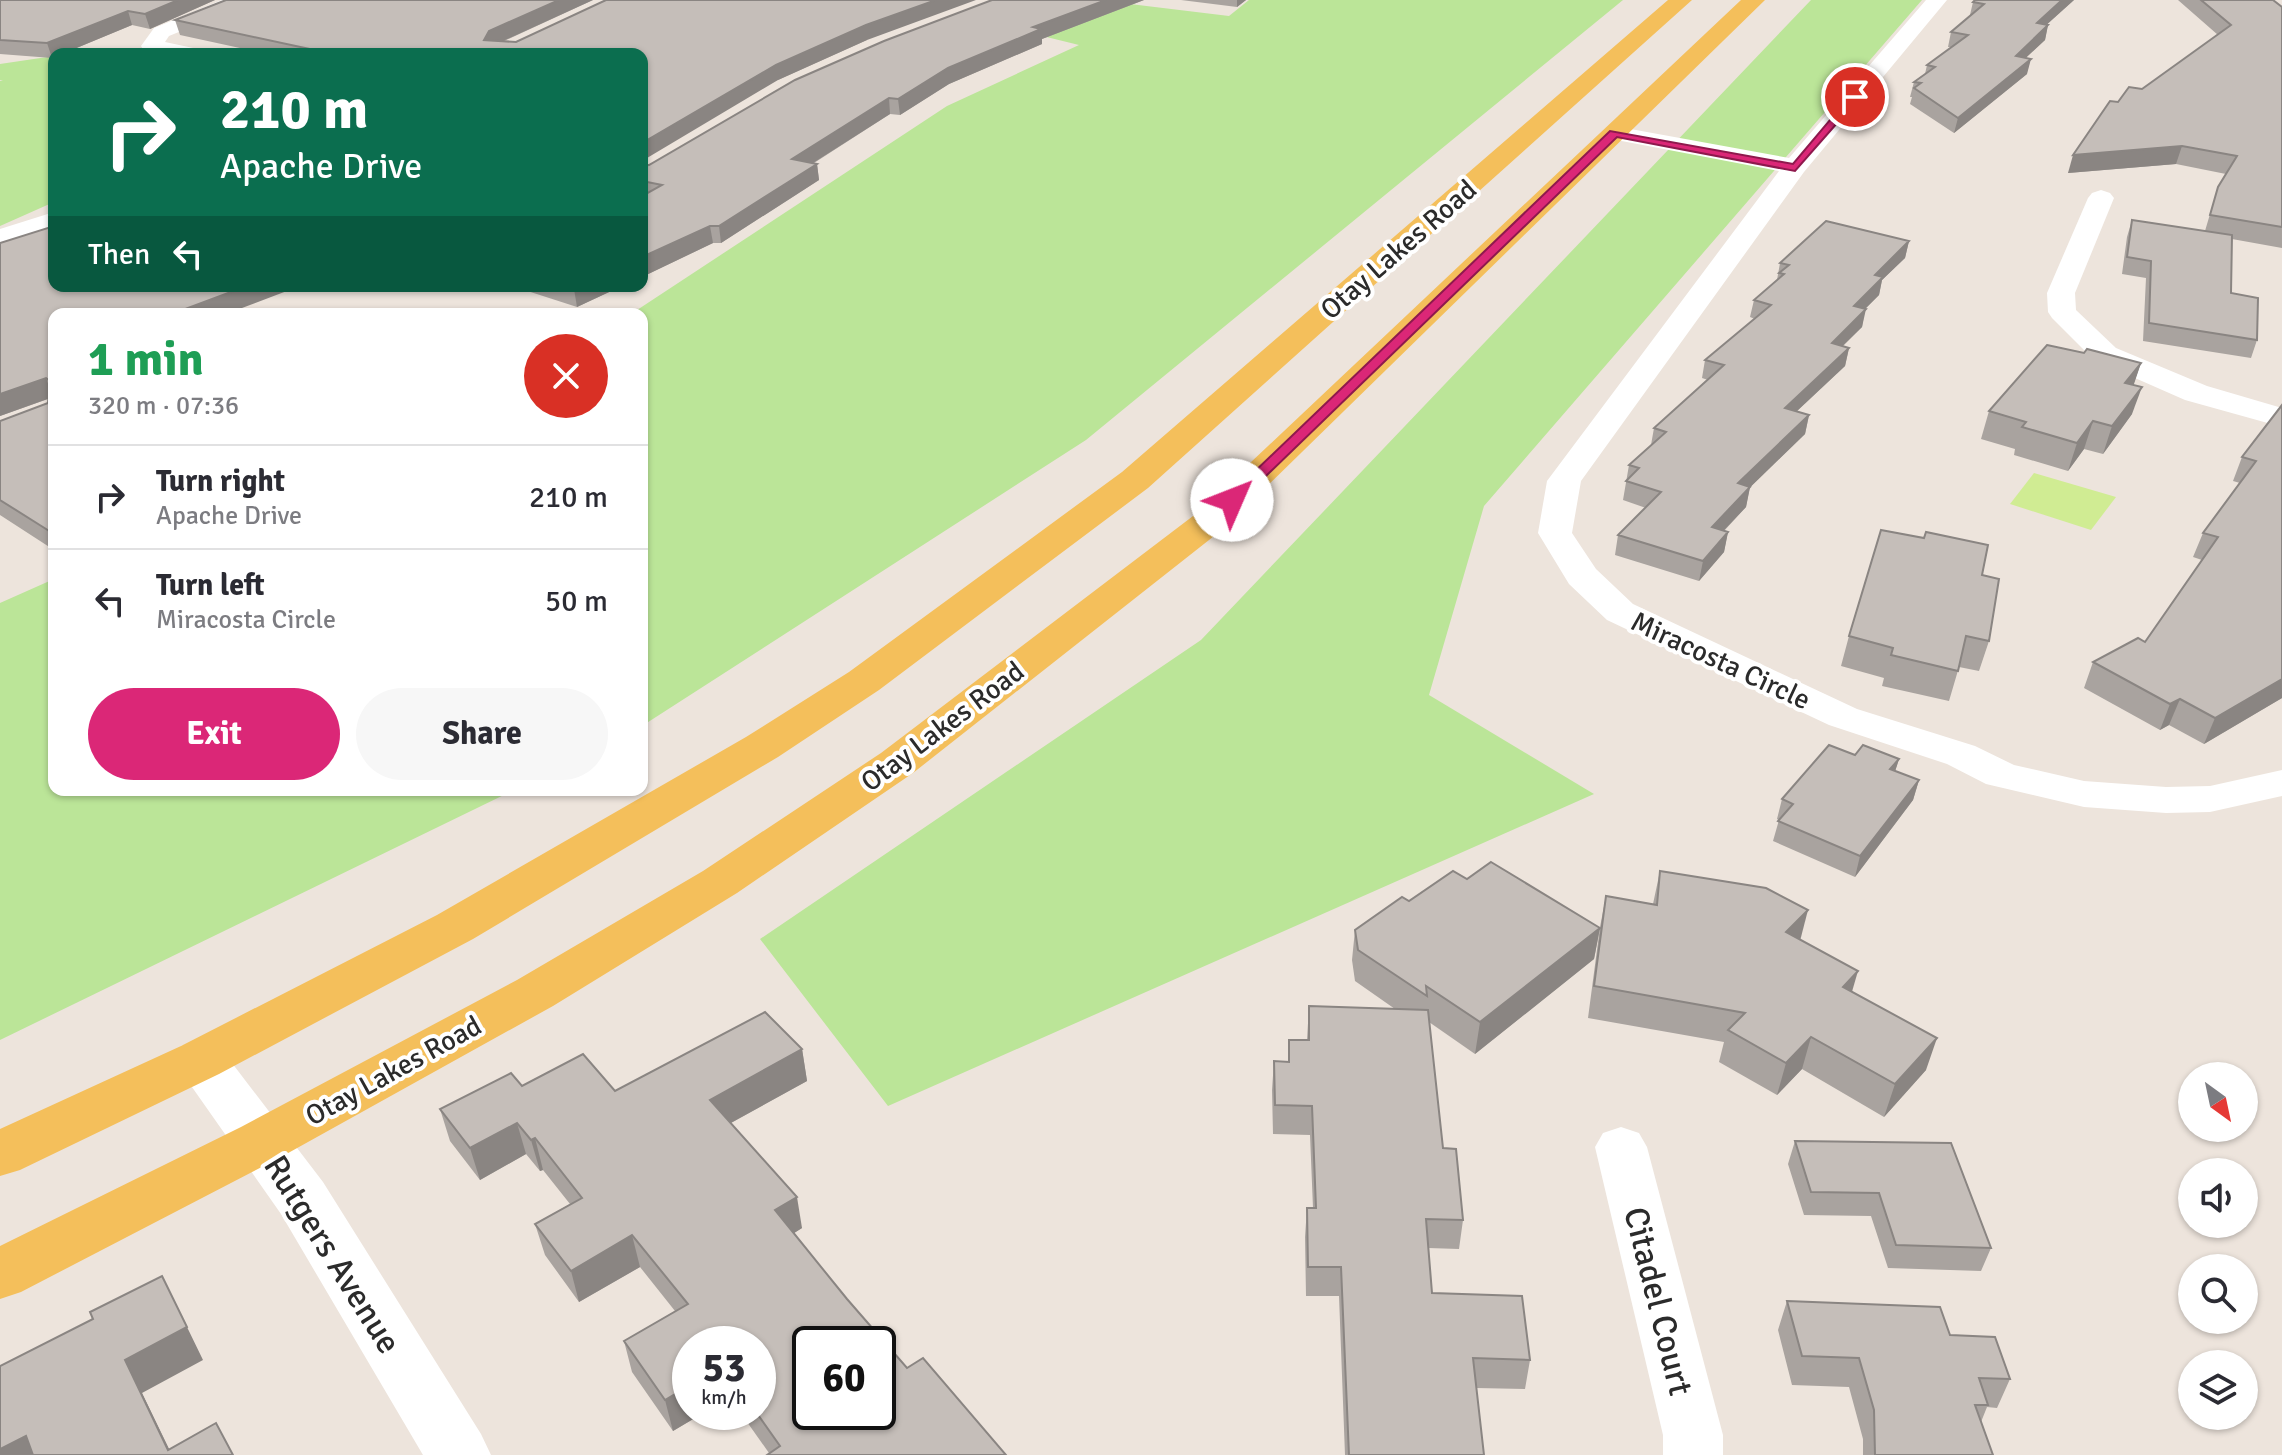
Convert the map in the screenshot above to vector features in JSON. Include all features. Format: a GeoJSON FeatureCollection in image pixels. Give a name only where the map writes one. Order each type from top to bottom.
{"type":"FeatureCollection","features":[{"type":"Feature","properties":{"kind":"main road","name":"Otay Lakes Road"},"geometry":{"type":"LineString","coordinates":[[0,1154],[200,1060],[455,927],[762,747],[864,681],[1135,480],[1681,0]]}},
{"type":"Feature","properties":{"kind":"main road","name":"Otay Lakes Road"},"geometry":{"type":"LineString","coordinates":[[0,1274],[261,1142],[548,985],[720,882],[897,763],[1210,521],[1754,0]]}},
{"type":"Feature","properties":{"kind":"main road","name":"Rutgers Avenue"},"geometry":{"type":"LineString","coordinates":[[200,1060],[310,1209],[458,1455]]}},
{"type":"Feature","properties":{"kind":"street"},"geometry":{"type":"LineString","coordinates":[[162,48],[152,46],[161,32],[240,0]]}},
{"type":"Feature","properties":{"kind":"street","name":"Miracosta Circle"},"geometry":{"type":"LineString","coordinates":[[1937,0],[1795,167],[1564,481],[1555,533],[1582,576],[1620,612],[1843,717],[1961,755],[2001,775],[2084,794],[2166,800],[2210,799],[2282,783]]}},
{"type":"Feature","properties":{"kind":"street"},"geometry":{"type":"LineString","coordinates":[[1614,133],[1795,167]]}},
{"type":"Feature","properties":{"kind":"street"},"geometry":{"type":"LineString","coordinates":[[2101,198],[2061,293],[2062,312],[2105,354],[2196,393],[2282,418]]}},
{"type":"Feature","properties":{"kind":"street"},"geometry":{"type":"LineString","coordinates":[[0,238],[48,222]]}},
{"type":"Feature","properties":{"kind":"street","name":"Citadel Court"},"geometry":{"type":"LineString","coordinates":[[1621,1147],[1693,1435],[1693,1455]]}},
{"type":"Feature","properties":{"kind":"green space"},"geometry":{"type":"Polygon","coordinates":[[[1097,0],[1229,16],[1249,0],[1623,0],[1086,440],[648,722],[648,308],[640,308],[947,106],[1079,45],[989,23],[1097,0]]]}},
{"type":"Feature","properties":{"kind":"green space"},"geometry":{"type":"Polygon","coordinates":[[[1811,0],[1922,0],[1484,506],[1429,695],[1594,794],[888,1106],[760,939],[1201,640],[1811,0]]]}},
{"type":"Feature","properties":{"kind":"green space"},"geometry":{"type":"Polygon","coordinates":[[[48,57],[48,205],[0,226],[0,81],[3,81],[0,80],[0,64],[48,57]]]}},
{"type":"Feature","properties":{"kind":"green space"},"geometry":{"type":"Polygon","coordinates":[[[2034,473],[2116,497],[2091,530],[2010,504],[2034,473]]]}},
{"type":"Feature","properties":{"kind":"green space"},"geometry":{"type":"Polygon","coordinates":[[[48,582],[48,796],[502,796],[0,1040],[0,603],[48,582]]]}},
{"type":"Feature","properties":{"kind":"building"},"geometry":{"type":"Polygon","coordinates":[[[0,0],[178,0],[145,14],[128,11],[47,43],[0,40],[0,0]]]}},
{"type":"Feature","properties":{"kind":"building"},"geometry":{"type":"Polygon","coordinates":[[[226,0],[559,0],[489,31],[484,40],[516,42],[606,0],[936,0],[866,25],[776,65],[648,140],[648,48],[305,48],[175,20],[226,0]]]}},
{"type":"Feature","properties":{"kind":"building"},"geometry":{"type":"Polygon","coordinates":[[[992,0],[1106,0],[1033,27],[1041,29],[948,68],[898,99],[889,98],[792,159],[817,164],[719,226],[710,226],[648,254],[648,193],[662,185],[648,182],[648,165],[795,80],[884,41],[992,0]]]}},
{"type":"Feature","properties":{"kind":"building"},"geometry":{"type":"Polygon","coordinates":[[[2062,0],[2037,23],[2048,25],[2016,56],[2031,59],[1958,118],[1914,88],[1921,83],[1914,82],[1935,67],[1927,65],[1968,35],[1951,32],[1984,4],[1973,2],[2062,0]]]}},
{"type":"Feature","properties":{"kind":"building"},"geometry":{"type":"Polygon","coordinates":[[[2201,0],[2273,0],[2282,7],[2282,227],[2210,215],[2218,187],[2237,156],[2182,146],[2073,155],[2110,101],[2118,102],[2129,87],[2142,89],[2231,25],[2201,0]]]}},
{"type":"Feature","properties":{"kind":"building"},"geometry":{"type":"Polygon","coordinates":[[[2132,220],[2232,235],[2231,293],[2258,298],[2257,340],[2149,323],[2151,261],[2127,257],[2132,220]]]}},
{"type":"Feature","properties":{"kind":"building"},"geometry":{"type":"Polygon","coordinates":[[[1826,221],[1909,241],[1875,275],[1883,277],[1854,306],[1866,309],[1832,343],[1849,348],[1785,408],[1809,415],[1738,483],[1750,487],[1712,527],[1728,532],[1703,561],[1618,535],[1661,492],[1626,481],[1639,468],[1629,465],[1666,432],[1654,428],[1724,365],[1705,360],[1771,305],[1754,300],[1784,274],[1779,273],[1789,265],[1780,263],[1826,221]]]}},
{"type":"Feature","properties":{"kind":"building"},"geometry":{"type":"Polygon","coordinates":[[[48,228],[48,292],[231,292],[188,308],[48,308],[48,380],[0,394],[0,243],[48,228]]]}},
{"type":"Feature","properties":{"kind":"building"},"geometry":{"type":"Polygon","coordinates":[[[2047,345],[2084,353],[2087,349],[2141,363],[2125,383],[2142,387],[2112,426],[2093,421],[2077,443],[2022,427],[2026,422],[1989,411],[2047,345]]]}},
{"type":"Feature","properties":{"kind":"building"},"geometry":{"type":"Polygon","coordinates":[[[48,403],[48,530],[0,500],[0,421],[48,403]]]}},
{"type":"Feature","properties":{"kind":"building"},"geometry":{"type":"Polygon","coordinates":[[[2282,405],[2282,679],[2215,718],[2180,699],[2170,704],[2093,662],[2138,638],[2145,642],[2218,537],[2203,533],[2256,461],[2242,457],[2282,405]]]}},
{"type":"Feature","properties":{"kind":"building"},"geometry":{"type":"Polygon","coordinates":[[[1881,530],[1924,538],[1926,532],[1988,545],[1982,575],[1999,579],[1989,641],[1966,636],[1958,671],[1891,655],[1893,648],[1849,636],[1881,530]]]}},
{"type":"Feature","properties":{"kind":"building"},"geometry":{"type":"Polygon","coordinates":[[[1829,745],[1855,755],[1863,745],[1899,759],[1890,769],[1919,780],[1860,856],[1778,821],[1793,804],[1782,799],[1829,745]]]}},
{"type":"Feature","properties":{"kind":"building"},"geometry":{"type":"Polygon","coordinates":[[[1491,862],[1600,928],[1480,1022],[1426,986],[1427,996],[1358,950],[1355,930],[1402,897],[1409,901],[1453,871],[1467,879],[1491,862]]]}},
{"type":"Feature","properties":{"kind":"building"},"geometry":{"type":"Polygon","coordinates":[[[1660,871],[1766,888],[1808,910],[1786,932],[1858,971],[1843,987],[1937,1038],[1895,1084],[1811,1037],[1786,1063],[1728,1030],[1745,1013],[1594,986],[1606,896],[1657,905],[1660,871]]]}},
{"type":"Feature","properties":{"kind":"building"},"geometry":{"type":"Polygon","coordinates":[[[1309,1006],[1428,1010],[1443,1148],[1456,1149],[1463,1220],[1426,1219],[1432,1293],[1522,1296],[1530,1360],[1473,1358],[1484,1455],[1349,1455],[1341,1267],[1308,1267],[1307,1208],[1316,1208],[1312,1106],[1275,1105],[1274,1061],[1289,1062],[1289,1040],[1309,1040],[1309,1006]]]}},
{"type":"Feature","properties":{"kind":"building"},"geometry":{"type":"Polygon","coordinates":[[[765,1012],[802,1049],[710,1100],[797,1197],[775,1210],[870,1326],[792,1326],[792,1430],[896,1430],[896,1355],[907,1368],[923,1358],[1006,1455],[767,1455],[780,1446],[769,1430],[776,1430],[776,1326],[672,1326],[672,1396],[665,1400],[624,1341],[688,1304],[632,1235],[571,1271],[535,1224],[582,1198],[535,1138],[531,1140],[517,1123],[470,1148],[440,1109],[511,1073],[522,1086],[583,1054],[615,1091],[765,1012]]]}},
{"type":"Feature","properties":{"kind":"building"},"geometry":{"type":"Polygon","coordinates":[[[1795,1141],[1951,1143],[1991,1248],[1896,1245],[1879,1193],[1811,1192],[1795,1141]]]}},
{"type":"Feature","properties":{"kind":"building"},"geometry":{"type":"Polygon","coordinates":[[[162,1276],[187,1327],[125,1360],[168,1450],[216,1423],[233,1455],[33,1455],[26,1436],[0,1449],[0,1366],[93,1319],[90,1312],[162,1276]]]}},
{"type":"Feature","properties":{"kind":"building"},"geometry":{"type":"Polygon","coordinates":[[[1787,1301],[1940,1307],[1950,1335],[1995,1337],[2010,1379],[1979,1378],[1988,1405],[1975,1405],[1993,1455],[1875,1455],[1874,1410],[1859,1358],[1802,1356],[1787,1301]]]}},
{"type":"Feature","properties":{"kind":"route"},"geometry":{"type":"LineString","coordinates":[[1232,500],[1614,133],[1795,167],[1855,97]]}}]}
